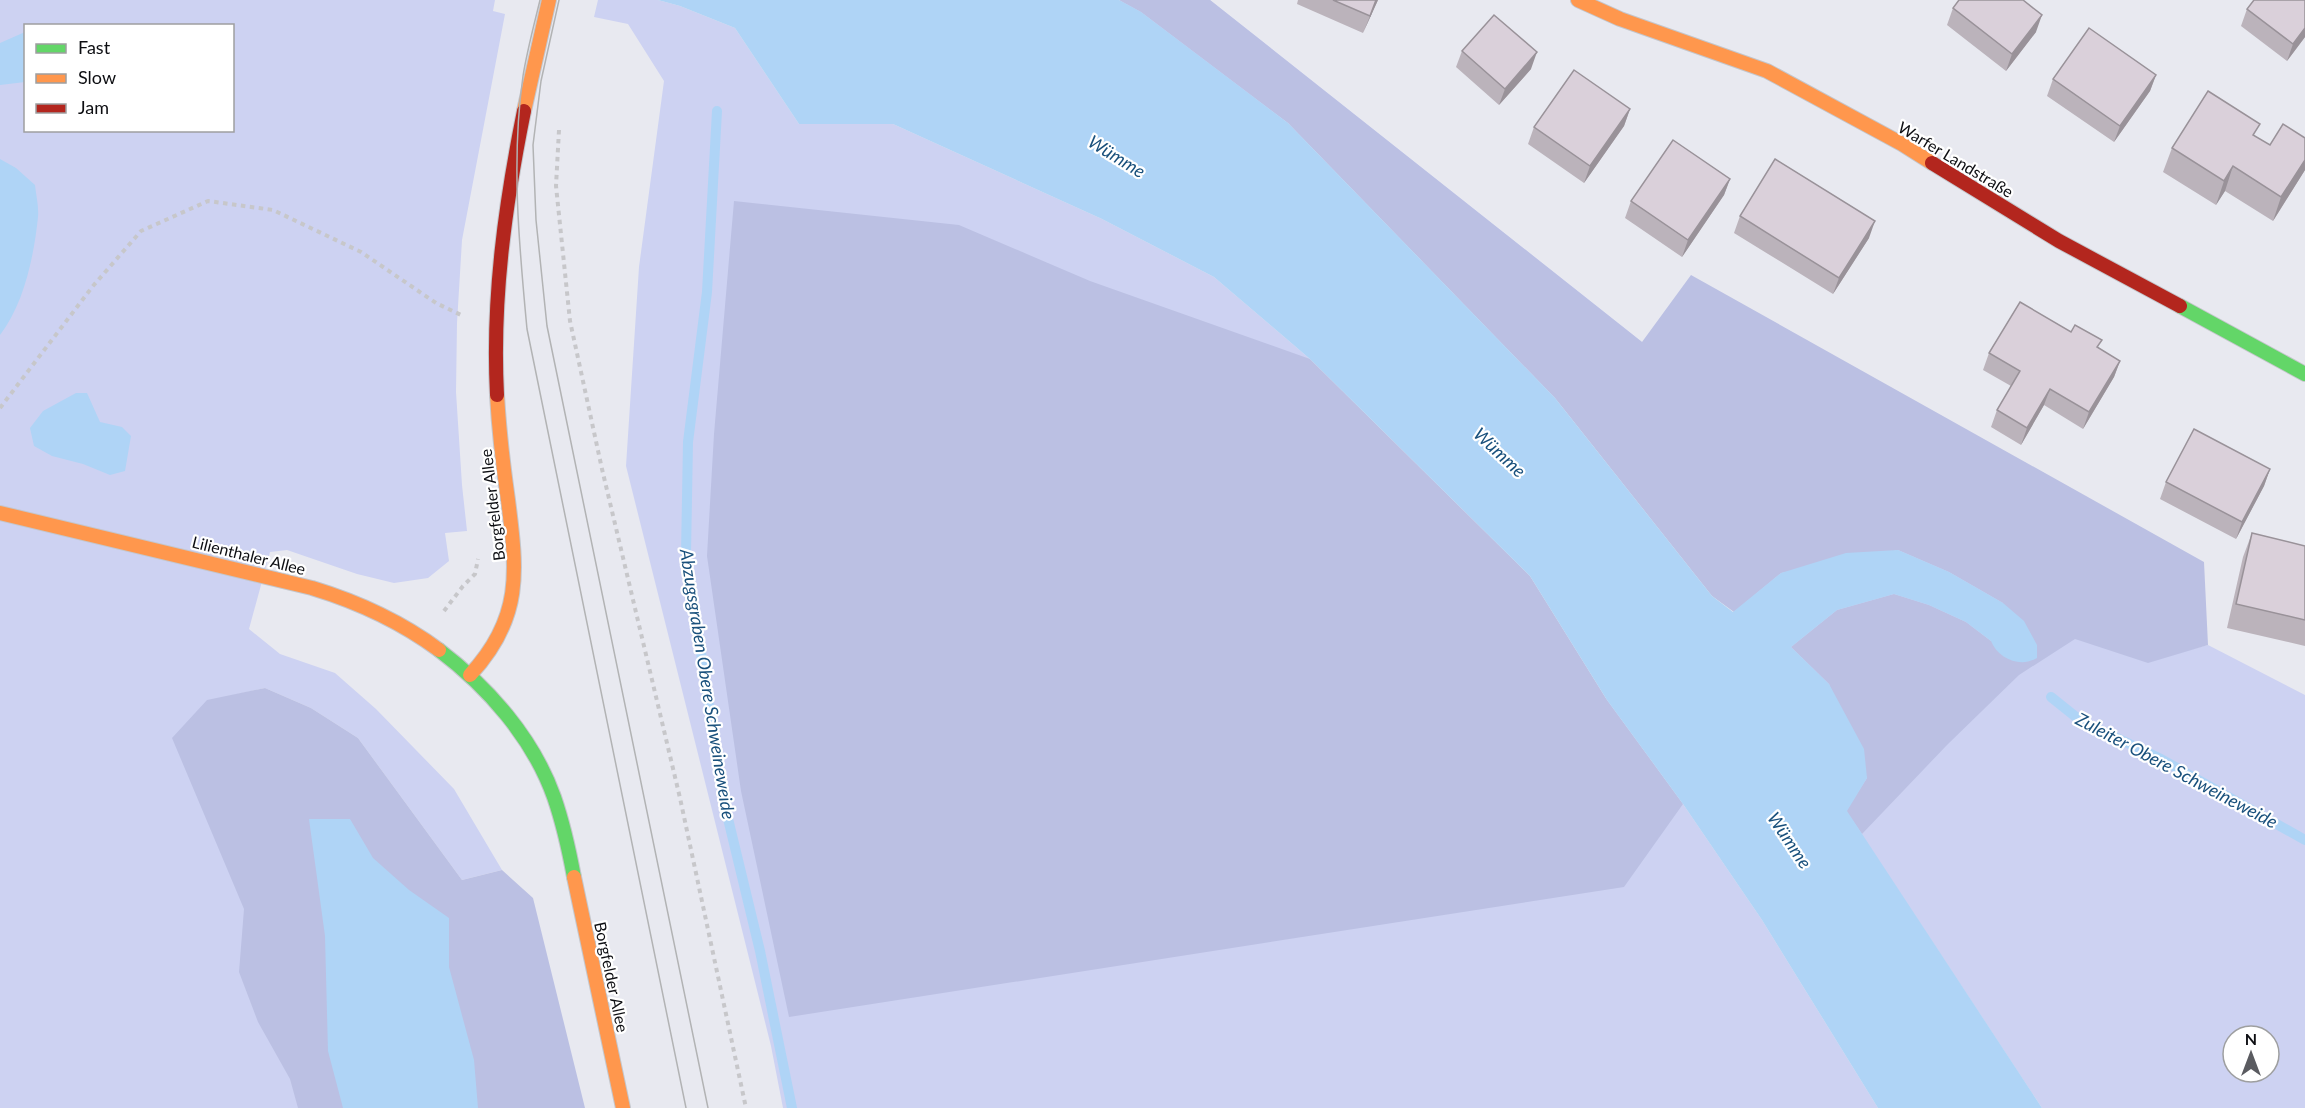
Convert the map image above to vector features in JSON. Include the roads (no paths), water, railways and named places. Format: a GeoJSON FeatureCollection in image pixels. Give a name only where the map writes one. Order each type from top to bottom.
{"type":"FeatureCollection","features":[{"type":"Feature","properties":{"kind":"street","name":"Borgfelder Allee"},"geometry":{"type":"LineString","coordinates":[[549,0],[516,154],[503,242],[496,329],[501,449],[514,544],[515,578],[508,613],[501,632],[484,660],[470,675],[515,728],[546,777],[560,812],[623,1108]]}},
{"type":"Feature","properties":{"kind":"street","name":"Warfer Landstraße"},"geometry":{"type":"LineString","coordinates":[[1578,0],[1620,19],[1767,71],[1902,144],[2060,241],[2305,374]]}},
{"type":"Feature","properties":{"kind":"street","name":"Lilienthaler Allee"},"geometry":{"type":"LineString","coordinates":[[0,513],[327,592],[371,609],[426,641],[470,675]]}},
{"type":"Feature","properties":{"kind":"water","name":"Wümme"},"geometry":{"type":"Polygon","coordinates":[[[658,0],[1119,0],[1141,12],[1288,123],[1555,398],[1712,596],[1733,612],[1781,573],[1846,553],[1898,550],[1949,572],[2003,603],[2024,621],[2037,645],[2037,658],[2017,662],[2004,657],[1991,641],[1966,622],[1929,605],[1894,594],[1837,610],[1791,647],[1829,684],[1864,749],[1867,778],[1847,811],[2042,1108],[1878,1108],[1762,920],[1683,804],[1607,700],[1530,576],[1310,359],[1214,277],[1102,219],[893,124],[799,124],[735,28],[680,6],[658,0]]]}},
{"type":"Feature","properties":{"kind":"water"},"geometry":{"type":"Polygon","coordinates":[[[24,32],[24,82],[0,85],[0,43],[24,32]]]}},
{"type":"Feature","properties":{"kind":"water"},"geometry":{"type":"Polygon","coordinates":[[[0,159],[16,168],[35,185],[38,213],[34,248],[22,294],[16,309],[0,335],[0,159]]]}},
{"type":"Feature","properties":{"kind":"water"},"geometry":{"type":"Polygon","coordinates":[[[76,393],[87,393],[100,422],[122,427],[131,436],[125,471],[110,475],[83,464],[52,456],[34,446],[30,428],[43,411],[76,393]]]}},
{"type":"Feature","properties":{"kind":"water"},"geometry":{"type":"Polygon","coordinates":[[[309,819],[350,819],[373,858],[409,890],[449,918],[449,967],[474,1060],[478,1108],[343,1108],[328,1051],[325,936],[309,819]]]}},
{"type":"Feature","properties":{"kind":"waterway","name":"Abzugsgraben Obere Schweineweide"},"geometry":{"type":"LineString","coordinates":[[717,111],[707,292],[688,442],[686,554],[723,798],[760,951],[792,1108]]}},
{"type":"Feature","properties":{"kind":"waterway","name":"Zuleiter Obere Schweineweide"},"geometry":{"type":"LineString","coordinates":[[2051,697],[2081,721],[2161,759],[2305,840]]}},
{"type":"Feature","properties":{"kind":"tram line"},"geometry":{"type":"LineString","coordinates":[[540,0],[523,76],[517,139],[519,234],[527,329],[686,1108]]}},
{"type":"Feature","properties":{"kind":"tram line"},"geometry":{"type":"LineString","coordinates":[[559,0],[541,81],[533,145],[536,220],[547,326],[708,1108]]}}]}
